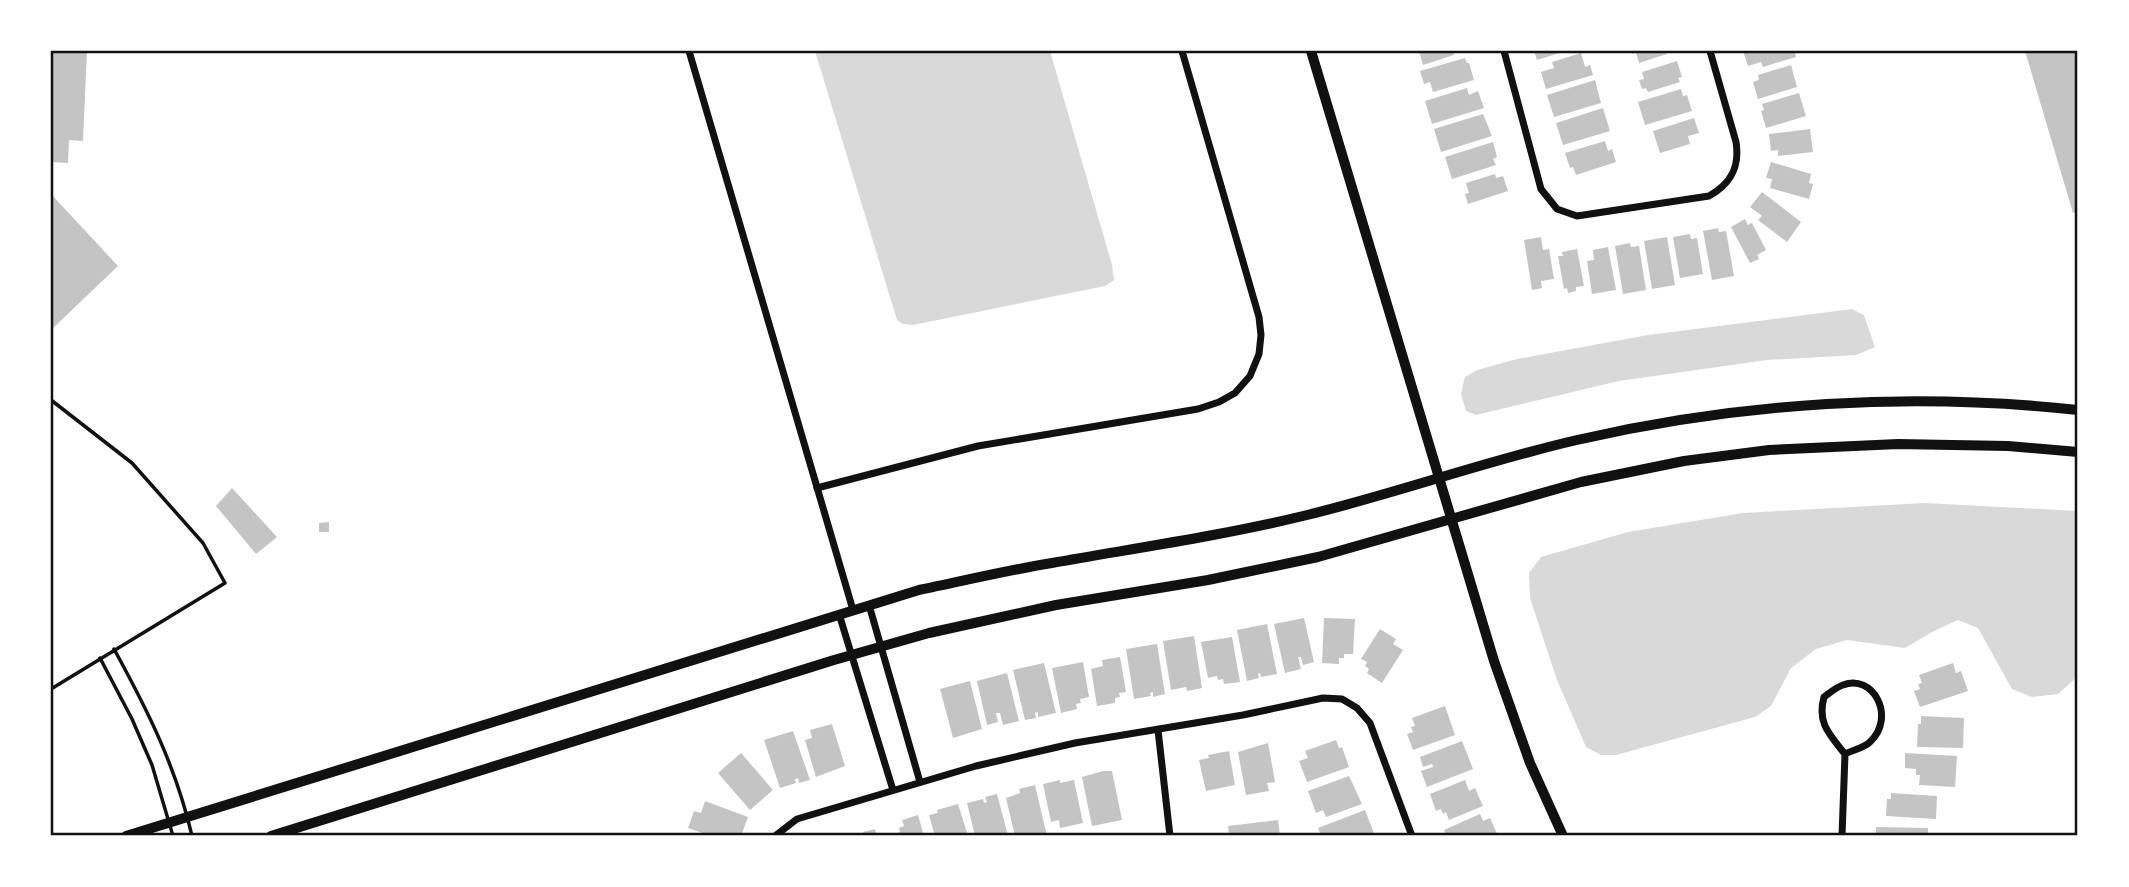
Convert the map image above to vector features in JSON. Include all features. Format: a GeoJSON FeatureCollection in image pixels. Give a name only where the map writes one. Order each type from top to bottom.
{"type":"FeatureCollection","features":[{"type":"Feature","properties":{"kind":"street"},"geometry":{"type":"LineString","coordinates":[[689,51],[853,610]]}},
{"type":"Feature","properties":{"kind":"street"},"geometry":{"type":"LineString","coordinates":[[817,488],[978,446],[1198,409],[1235,393],[1250,376],[1259,354],[1259,317],[1182,51]]}},
{"type":"Feature","properties":{"kind":"street"},"geometry":{"type":"LineString","coordinates":[[1311,51],[1494,661],[1525,750],[1563,836]]}},
{"type":"Feature","properties":{"kind":"street"},"geometry":{"type":"LineString","coordinates":[[1504,51],[1541,189],[1557,209],[1577,216],[1709,196],[1718,191],[1733,175],[1736,142],[1710,51]]}},
{"type":"Feature","properties":{"kind":"street"},"geometry":{"type":"LineString","coordinates":[[126,836],[919,590],[1303,516],[1576,440],[1672,421],[1767,409],[1898,400],[2011,403],[2078,410]]}},
{"type":"Feature","properties":{"kind":"street"},"geometry":{"type":"LineString","coordinates":[[271,836],[929,633],[1056,606],[1208,580],[1318,557],[1581,482],[1684,461],[1769,450],[1898,444],[2008,446],[2078,452]]}},
{"type":"Feature","properties":{"kind":"street"},"geometry":{"type":"LineString","coordinates":[[869,605],[920,782]]}},
{"type":"Feature","properties":{"kind":"street"},"geometry":{"type":"LineString","coordinates":[[839,614],[893,790]]}},
{"type":"Feature","properties":{"kind":"street"},"geometry":{"type":"LineString","coordinates":[[1842,836],[1845,754],[1827,731],[1820,712],[1824,696],[1845,684],[1862,684],[1878,698],[1883,714],[1880,730],[1868,744],[1845,754]]}},
{"type":"Feature","properties":{"kind":"street"},"geometry":{"type":"LineString","coordinates":[[775,836],[797,819],[920,782],[1075,743],[1323,698],[1342,699],[1357,708],[1370,723],[1412,836]]}},
{"type":"Feature","properties":{"kind":"street"},"geometry":{"type":"LineString","coordinates":[[1158,730],[1170,836]]}},
{"type":"Feature","properties":{"kind":"lane"},"geometry":{"type":"LineString","coordinates":[[51,400],[132,463],[202,543],[225,583],[51,689]]}},
{"type":"Feature","properties":{"kind":"lane"},"geometry":{"type":"LineString","coordinates":[[114,649],[148,710],[170,760],[192,836]]}},
{"type":"Feature","properties":{"kind":"lane"},"geometry":{"type":"LineString","coordinates":[[100,658],[132,719],[152,765],[173,836]]}},
{"type":"Feature","properties":{"kind":"shaded area"},"geometry":{"type":"Polygon","coordinates":[[[815,51],[1050,51],[1112,265],[1114,280],[1105,286],[913,325],[897,320],[815,51]]]}},
{"type":"Feature","properties":{"kind":"shaded area"},"geometry":{"type":"Polygon","coordinates":[[[1852,309],[1864,315],[1875,347],[1856,355],[1767,360],[1619,381],[1476,415],[1466,411],[1461,394],[1465,377],[1477,370],[1517,359],[1648,335],[1852,309]]]}},
{"type":"Feature","properties":{"kind":"shaded area"},"geometry":{"type":"Polygon","coordinates":[[[1925,503],[2078,511],[2078,676],[2058,694],[2032,697],[2012,689],[1978,628],[1958,620],[1905,648],[1847,640],[1816,649],[1791,668],[1771,706],[1755,717],[1616,755],[1601,755],[1586,747],[1557,680],[1530,598],[1529,573],[1541,557],[1628,532],[1743,513],[1925,503]]]}},
{"type":"Feature","properties":{"kind":"building"},"geometry":{"type":"Polygon","coordinates":[[[51,51],[87,51],[83,141],[69,140],[68,163],[51,162],[51,51]]]}},
{"type":"Feature","properties":{"kind":"building"},"geometry":{"type":"Polygon","coordinates":[[[1419,51],[1453,51],[1454,55],[1423,65],[1419,51]]]}},
{"type":"Feature","properties":{"kind":"building"},"geometry":{"type":"Polygon","coordinates":[[[1534,51],[1566,51],[1537,60],[1534,51]]]}},
{"type":"Feature","properties":{"kind":"building"},"geometry":{"type":"Polygon","coordinates":[[[1631,51],[1666,51],[1667,54],[1639,63],[1636,52],[1632,54],[1631,51]]]}},
{"type":"Feature","properties":{"kind":"building"},"geometry":{"type":"Polygon","coordinates":[[[1743,51],[1795,51],[1796,57],[1763,67],[1761,62],[1748,66],[1743,51]]]}},
{"type":"Feature","properties":{"kind":"building"},"geometry":{"type":"Polygon","coordinates":[[[2025,51],[2078,51],[2078,211],[2073,213],[2025,51]]]}},
{"type":"Feature","properties":{"kind":"building"},"geometry":{"type":"Polygon","coordinates":[[[1581,53],[1585,67],[1590,65],[1593,75],[1546,89],[1541,72],[1554,68],[1552,62],[1581,53]]]}},
{"type":"Feature","properties":{"kind":"building"},"geometry":{"type":"Polygon","coordinates":[[[1465,58],[1474,80],[1433,92],[1430,82],[1424,84],[1420,71],[1465,58]]]}},
{"type":"Feature","properties":{"kind":"building"},"geometry":{"type":"Polygon","coordinates":[[[1677,61],[1682,77],[1678,78],[1680,82],[1648,92],[1646,88],[1642,89],[1639,80],[1644,79],[1642,72],[1677,61]]]}},
{"type":"Feature","properties":{"kind":"building"},"geometry":{"type":"Polygon","coordinates":[[[1791,65],[1797,87],[1758,99],[1753,82],[1759,80],[1758,75],[1791,65]]]}},
{"type":"Feature","properties":{"kind":"building"},"geometry":{"type":"Polygon","coordinates":[[[1595,80],[1601,103],[1554,117],[1547,95],[1595,80]]]}},
{"type":"Feature","properties":{"kind":"building"},"geometry":{"type":"Polygon","coordinates":[[[1467,88],[1469,95],[1478,91],[1484,108],[1432,124],[1425,101],[1467,88]]]}},
{"type":"Feature","properties":{"kind":"building"},"geometry":{"type":"Polygon","coordinates":[[[1681,89],[1683,96],[1687,95],[1692,111],[1645,125],[1638,102],[1681,89]]]}},
{"type":"Feature","properties":{"kind":"building"},"geometry":{"type":"Polygon","coordinates":[[[1799,93],[1806,116],[1766,128],[1761,111],[1764,110],[1762,104],[1799,93]]]}},
{"type":"Feature","properties":{"kind":"building"},"geometry":{"type":"Polygon","coordinates":[[[1603,108],[1610,131],[1563,145],[1556,123],[1603,108]]]}},
{"type":"Feature","properties":{"kind":"building"},"geometry":{"type":"Polygon","coordinates":[[[1483,114],[1492,136],[1441,152],[1434,129],[1483,114]]]}},
{"type":"Feature","properties":{"kind":"building"},"geometry":{"type":"Polygon","coordinates":[[[1694,118],[1699,133],[1688,136],[1690,144],[1660,153],[1653,131],[1694,118]]]}},
{"type":"Feature","properties":{"kind":"building"},"geometry":{"type":"Polygon","coordinates":[[[1810,129],[1813,152],[1778,156],[1778,150],[1771,151],[1769,134],[1810,129]]]}},
{"type":"Feature","properties":{"kind":"building"},"geometry":{"type":"Polygon","coordinates":[[[1605,141],[1608,151],[1612,149],[1616,162],[1576,175],[1573,167],[1570,168],[1565,153],[1605,141]]]}},
{"type":"Feature","properties":{"kind":"building"},"geometry":{"type":"Polygon","coordinates":[[[1493,142],[1497,157],[1493,159],[1496,165],[1452,179],[1445,157],[1493,142]]]}},
{"type":"Feature","properties":{"kind":"building"},"geometry":{"type":"Polygon","coordinates":[[[1771,162],[1811,174],[1809,183],[1813,184],[1809,199],[1770,188],[1772,179],[1766,178],[1771,162]]]}},
{"type":"Feature","properties":{"kind":"building"},"geometry":{"type":"Polygon","coordinates":[[[1495,174],[1496,178],[1503,176],[1508,191],[1468,204],[1466,183],[1495,174]]]}},
{"type":"Feature","properties":{"kind":"building"},"geometry":{"type":"Polygon","coordinates":[[[1762,192],[1801,222],[1787,242],[1758,220],[1762,216],[1750,207],[1762,192]]]}},
{"type":"Feature","properties":{"kind":"building"},"geometry":{"type":"Polygon","coordinates":[[[51,194],[118,266],[51,330],[51,194]]]}},
{"type":"Feature","properties":{"kind":"building"},"geometry":{"type":"Polygon","coordinates":[[[1745,219],[1748,225],[1752,223],[1766,250],[1757,255],[1759,259],[1750,263],[1731,227],[1745,219]]]}},
{"type":"Feature","properties":{"kind":"building"},"geometry":{"type":"Polygon","coordinates":[[[1718,228],[1719,232],[1726,231],[1734,276],[1712,280],[1703,231],[1718,228]]]}},
{"type":"Feature","properties":{"kind":"building"},"geometry":{"type":"Polygon","coordinates":[[[1690,234],[1691,239],[1697,238],[1703,274],[1680,278],[1673,237],[1690,234]]]}},
{"type":"Feature","properties":{"kind":"building"},"geometry":{"type":"Polygon","coordinates":[[[1541,237],[1543,250],[1549,249],[1554,279],[1541,281],[1542,288],[1532,290],[1524,240],[1541,237]]]}},
{"type":"Feature","properties":{"kind":"building"},"geometry":{"type":"Polygon","coordinates":[[[1667,237],[1675,285],[1652,289],[1644,241],[1667,237]]]}},
{"type":"Feature","properties":{"kind":"building"},"geometry":{"type":"Polygon","coordinates":[[[1630,243],[1631,247],[1639,246],[1646,290],[1623,294],[1615,246],[1630,243]]]}},
{"type":"Feature","properties":{"kind":"building"},"geometry":{"type":"Polygon","coordinates":[[[1608,247],[1616,290],[1592,294],[1587,261],[1594,260],[1593,250],[1608,247]]]}},
{"type":"Feature","properties":{"kind":"building"},"geometry":{"type":"Polygon","coordinates":[[[1577,249],[1584,286],[1576,287],[1576,291],[1568,293],[1567,288],[1564,289],[1558,256],[1563,256],[1562,252],[1577,249]]]}},
{"type":"Feature","properties":{"kind":"building"},"geometry":{"type":"Polygon","coordinates":[[[232,488],[277,537],[256,554],[216,506],[232,488]]]}},
{"type":"Feature","properties":{"kind":"building"},"geometry":{"type":"Polygon","coordinates":[[[329,522],[329,532],[319,532],[319,523],[329,522]]]}},
{"type":"Feature","properties":{"kind":"building"},"geometry":{"type":"Polygon","coordinates":[[[1304,618],[1314,662],[1303,665],[1301,657],[1298,657],[1301,669],[1285,673],[1274,624],[1304,618]]]}},
{"type":"Feature","properties":{"kind":"building"},"geometry":{"type":"Polygon","coordinates":[[[1324,618],[1355,619],[1353,654],[1344,654],[1344,658],[1339,658],[1339,664],[1322,663],[1324,618]]]}},
{"type":"Feature","properties":{"kind":"building"},"geometry":{"type":"Polygon","coordinates":[[[1267,624],[1277,674],[1261,677],[1260,673],[1259,678],[1247,681],[1237,630],[1267,624]]]}},
{"type":"Feature","properties":{"kind":"building"},"geometry":{"type":"Polygon","coordinates":[[[1380,629],[1396,639],[1393,644],[1403,650],[1382,683],[1367,673],[1367,662],[1361,659],[1380,629]]]}},
{"type":"Feature","properties":{"kind":"building"},"geometry":{"type":"Polygon","coordinates":[[[1194,636],[1202,688],[1171,690],[1163,641],[1194,636]]]}},
{"type":"Feature","properties":{"kind":"building"},"geometry":{"type":"Polygon","coordinates":[[[1232,637],[1240,682],[1224,684],[1223,679],[1218,680],[1217,676],[1208,678],[1201,642],[1232,637]]]}},
{"type":"Feature","properties":{"kind":"building"},"geometry":{"type":"Polygon","coordinates":[[[1157,644],[1165,694],[1153,697],[1153,692],[1150,693],[1151,696],[1134,699],[1126,649],[1157,644]]]}},
{"type":"Feature","properties":{"kind":"building"},"geometry":{"type":"Polygon","coordinates":[[[1120,657],[1126,692],[1119,693],[1120,697],[1115,698],[1115,703],[1097,706],[1091,669],[1103,666],[1102,660],[1120,657]]]}},
{"type":"Feature","properties":{"kind":"building"},"geometry":{"type":"Polygon","coordinates":[[[1083,662],[1089,697],[1080,699],[1081,703],[1076,704],[1077,709],[1061,713],[1052,668],[1083,662]]]}},
{"type":"Feature","properties":{"kind":"building"},"geometry":{"type":"Polygon","coordinates":[[[1044,663],[1056,713],[1038,717],[1038,712],[1035,713],[1036,718],[1025,720],[1013,670],[1044,663]]]}},
{"type":"Feature","properties":{"kind":"building"},"geometry":{"type":"Polygon","coordinates":[[[1953,663],[1956,673],[1961,671],[1968,691],[1920,707],[1914,691],[1920,689],[1918,684],[1922,683],[1919,675],[1953,663]]]}},
{"type":"Feature","properties":{"kind":"building"},"geometry":{"type":"Polygon","coordinates":[[[1007,673],[1019,721],[1003,725],[1000,713],[996,713],[998,722],[987,725],[977,681],[1007,673]]]}},
{"type":"Feature","properties":{"kind":"building"},"geometry":{"type":"Polygon","coordinates":[[[970,681],[982,729],[953,738],[940,689],[970,681]]]}},
{"type":"Feature","properties":{"kind":"building"},"geometry":{"type":"Polygon","coordinates":[[[1445,706],[1455,735],[1413,750],[1407,734],[1413,732],[1411,727],[1415,726],[1412,718],[1445,706]]]}},
{"type":"Feature","properties":{"kind":"building"},"geometry":{"type":"Polygon","coordinates":[[[1921,716],[1964,718],[1963,748],[1917,747],[1921,716]]]}},
{"type":"Feature","properties":{"kind":"building"},"geometry":{"type":"Polygon","coordinates":[[[832,724],[845,766],[816,777],[805,740],[812,738],[810,730],[832,724]]]}},
{"type":"Feature","properties":{"kind":"building"},"geometry":{"type":"Polygon","coordinates":[[[793,731],[810,780],[799,783],[798,778],[795,779],[796,783],[780,788],[764,740],[793,731]]]}},
{"type":"Feature","properties":{"kind":"building"},"geometry":{"type":"Polygon","coordinates":[[[1336,740],[1339,748],[1342,747],[1349,767],[1307,782],[1299,761],[1308,758],[1305,751],[1336,740]]]}},
{"type":"Feature","properties":{"kind":"building"},"geometry":{"type":"Polygon","coordinates":[[[1462,741],[1473,769],[1427,787],[1421,771],[1433,767],[1432,764],[1423,767],[1420,757],[1462,741]]]}},
{"type":"Feature","properties":{"kind":"building"},"geometry":{"type":"Polygon","coordinates":[[[1268,743],[1275,782],[1267,783],[1269,791],[1246,795],[1238,752],[1268,743]]]}},
{"type":"Feature","properties":{"kind":"building"},"geometry":{"type":"Polygon","coordinates":[[[1229,751],[1235,785],[1206,791],[1199,760],[1209,758],[1208,755],[1229,751]]]}},
{"type":"Feature","properties":{"kind":"building"},"geometry":{"type":"Polygon","coordinates":[[[741,753],[773,790],[750,810],[718,773],[741,753]]]}},
{"type":"Feature","properties":{"kind":"building"},"geometry":{"type":"Polygon","coordinates":[[[1905,753],[1957,756],[1955,787],[1919,785],[1920,775],[1916,775],[1916,769],[1905,768],[1905,753]]]}},
{"type":"Feature","properties":{"kind":"building"},"geometry":{"type":"Polygon","coordinates":[[[1112,771],[1122,820],[1092,826],[1082,777],[1112,771]]]}},
{"type":"Feature","properties":{"kind":"building"},"geometry":{"type":"Polygon","coordinates":[[[1349,776],[1362,804],[1326,817],[1323,810],[1316,813],[1308,791],[1349,776]]]}},
{"type":"Feature","properties":{"kind":"building"},"geometry":{"type":"Polygon","coordinates":[[[1060,780],[1060,783],[1074,780],[1083,823],[1060,828],[1059,820],[1051,822],[1043,784],[1060,780]]]}},
{"type":"Feature","properties":{"kind":"building"},"geometry":{"type":"Polygon","coordinates":[[[1465,780],[1469,791],[1475,788],[1483,806],[1449,820],[1446,812],[1443,814],[1441,809],[1436,811],[1430,794],[1465,780]]]}},
{"type":"Feature","properties":{"kind":"building"},"geometry":{"type":"Polygon","coordinates":[[[1035,785],[1047,836],[1015,836],[1006,798],[1020,793],[1019,789],[1035,785]]]}},
{"type":"Feature","properties":{"kind":"building"},"geometry":{"type":"Polygon","coordinates":[[[1891,793],[1937,796],[1936,819],[1886,816],[1887,799],[1891,799],[1891,793]]]}},
{"type":"Feature","properties":{"kind":"building"},"geometry":{"type":"Polygon","coordinates":[[[997,794],[1008,836],[975,836],[967,803],[983,799],[984,803],[987,802],[985,797],[997,794]]]}},
{"type":"Feature","properties":{"kind":"building"},"geometry":{"type":"Polygon","coordinates":[[[705,801],[748,817],[741,836],[711,836],[688,828],[694,811],[701,813],[705,801]]]}},
{"type":"Feature","properties":{"kind":"building"},"geometry":{"type":"Polygon","coordinates":[[[958,804],[968,836],[935,836],[929,815],[958,804]]]}},
{"type":"Feature","properties":{"kind":"building"},"geometry":{"type":"Polygon","coordinates":[[[1365,810],[1375,836],[1321,836],[1318,828],[1365,810]]]}},
{"type":"Feature","properties":{"kind":"building"},"geometry":{"type":"Polygon","coordinates":[[[1480,814],[1483,821],[1490,818],[1498,836],[1447,836],[1444,830],[1480,814]]]}},
{"type":"Feature","properties":{"kind":"building"},"geometry":{"type":"Polygon","coordinates":[[[918,815],[924,836],[889,836],[900,832],[899,828],[904,826],[902,820],[918,815]]]}},
{"type":"Feature","properties":{"kind":"building"},"geometry":{"type":"Polygon","coordinates":[[[1278,820],[1280,836],[1229,836],[1228,826],[1278,820]]]}},
{"type":"Feature","properties":{"kind":"building"},"geometry":{"type":"Polygon","coordinates":[[[1876,827],[1928,828],[1928,836],[1876,836],[1876,827]]]}},
{"type":"Feature","properties":{"kind":"building"},"geometry":{"type":"Polygon","coordinates":[[[875,829],[877,836],[865,836],[863,832],[875,829]]]}}]}
